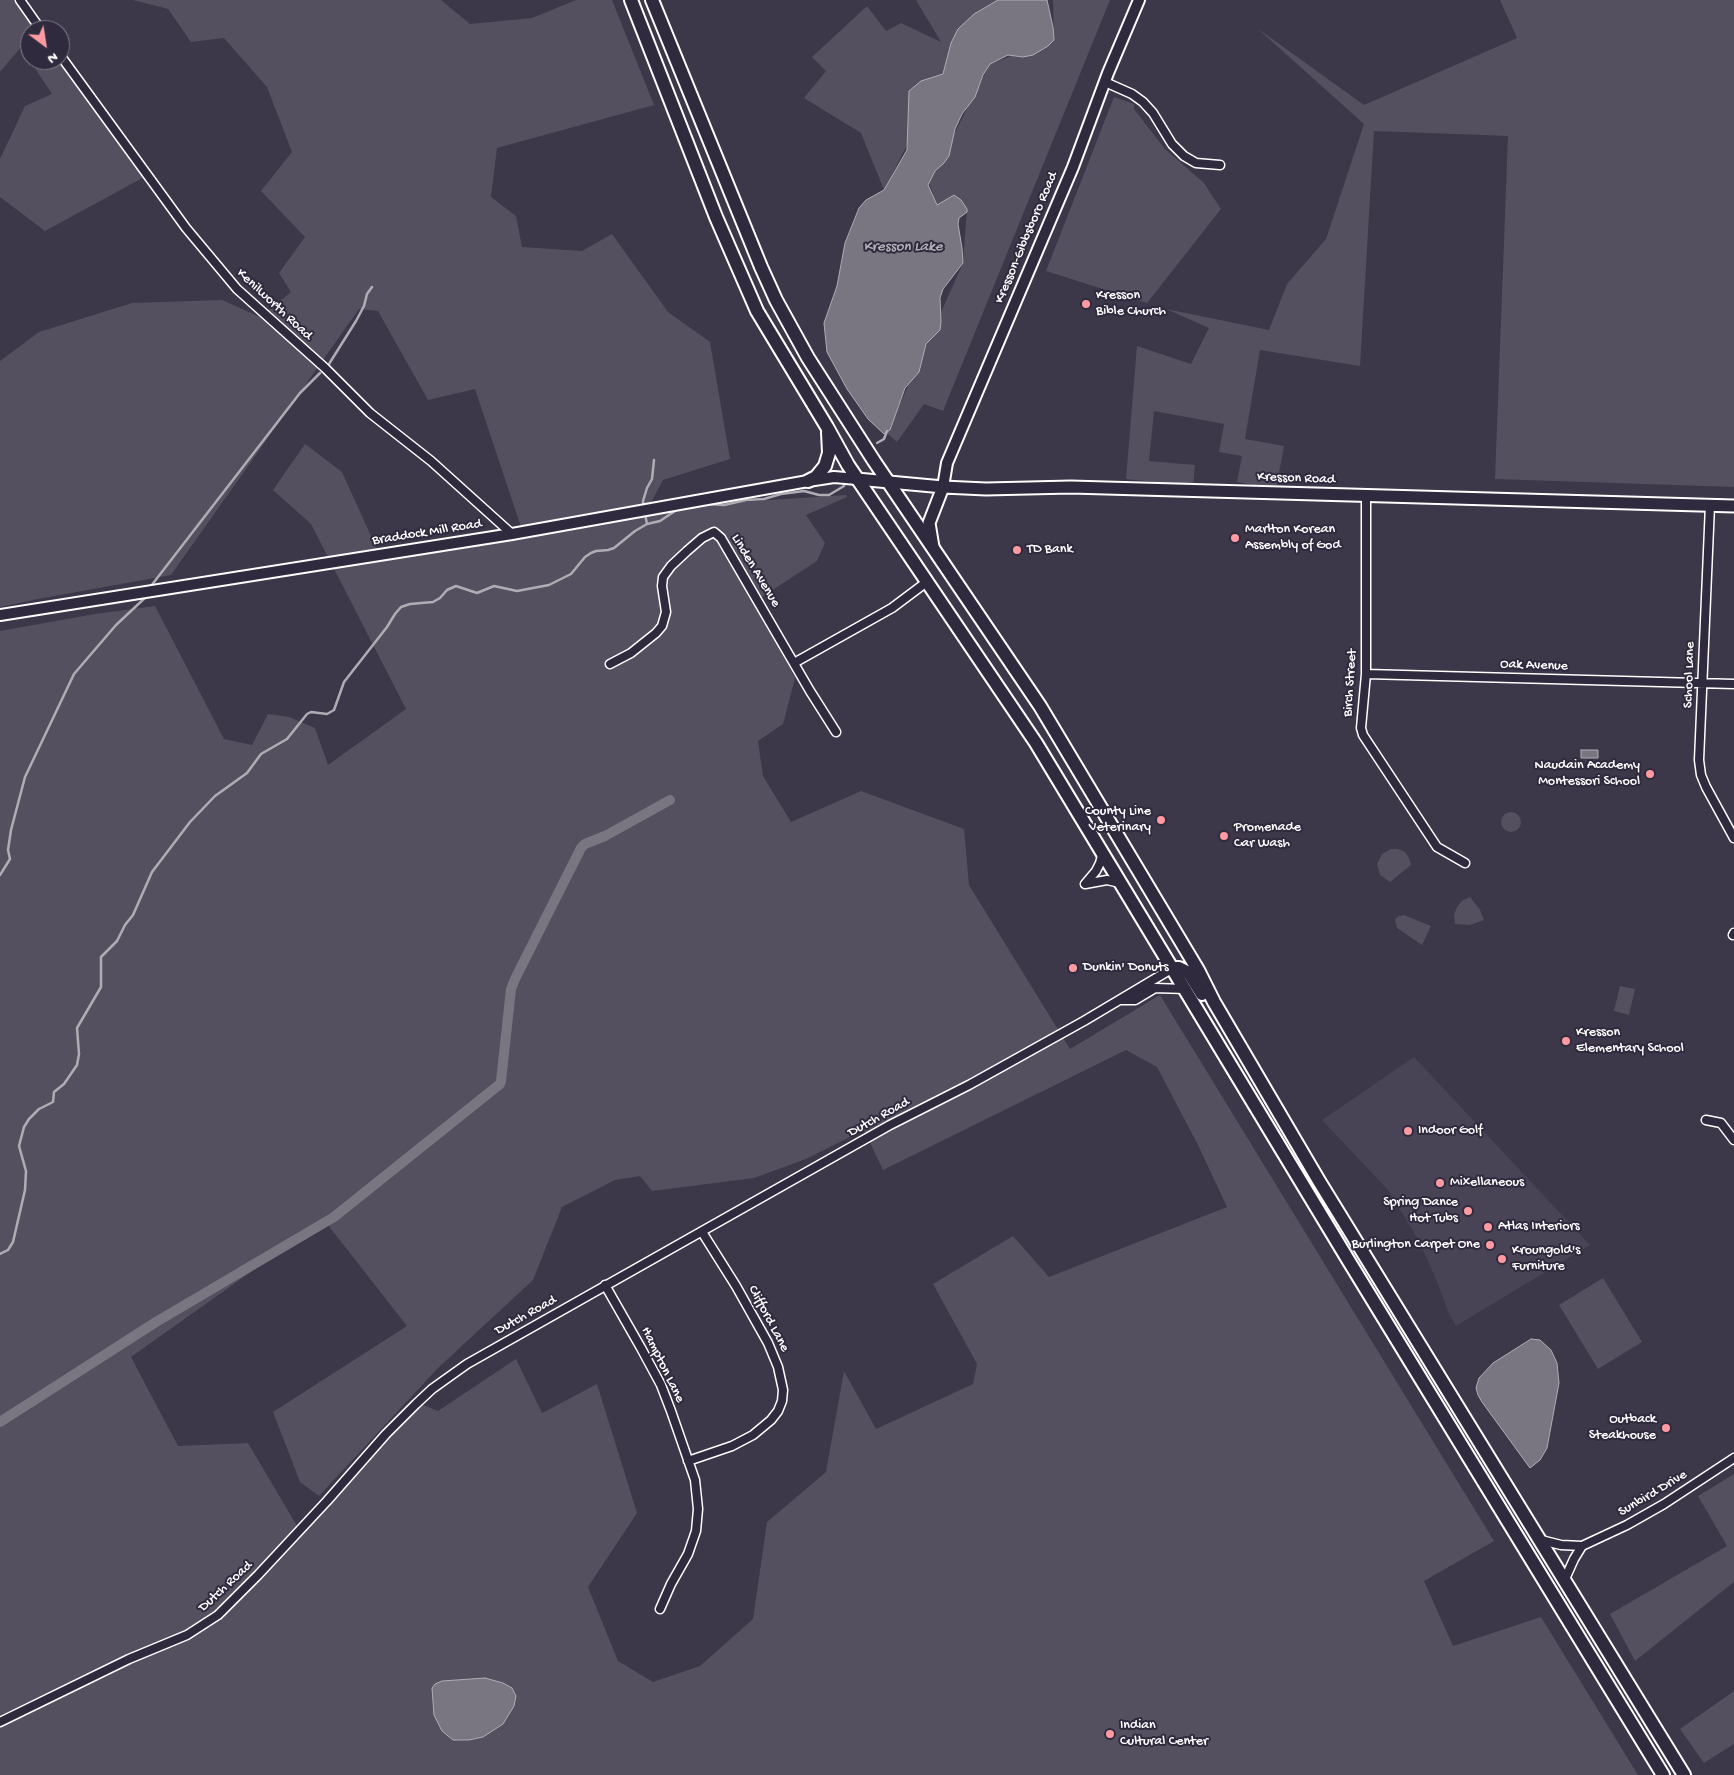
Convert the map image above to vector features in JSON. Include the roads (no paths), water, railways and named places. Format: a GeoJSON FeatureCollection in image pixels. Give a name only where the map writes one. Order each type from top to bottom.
{"type":"FeatureCollection","features":[{"type":"Feature","properties":{"kind":"highway"},"geometry":{"type":"LineString","coordinates":[[631,0],[740,275],[757,311],[857,479],[928,581],[1036,743],[1347,1258],[1663,1775]]}},
{"type":"Feature","properties":{"kind":"highway"},"geometry":{"type":"LineString","coordinates":[[652,0],[743,226],[776,300],[808,358],[1040,706],[1198,970],[1214,1002],[1319,1181],[1684,1775]]}},
{"type":"Feature","properties":{"kind":"highway"},"geometry":{"type":"LineString","coordinates":[[808,481],[822,472],[827,462],[829,453],[827,426]]}},
{"type":"Feature","properties":{"kind":"highway"},"geometry":{"type":"LineString","coordinates":[[1173,968],[1179,968],[1188,973],[1203,996],[1214,1002]]}},
{"type":"Feature","properties":{"kind":"main road","name":"Kresson Road"},"geometry":{"type":"LineString","coordinates":[[857,479],[986,489],[1071,487],[1734,506]]}},
{"type":"Feature","properties":{"kind":"main road"},"geometry":{"type":"LineString","coordinates":[[934,548],[929,523],[931,514],[938,504],[943,487]]}},
{"type":"Feature","properties":{"kind":"street"},"geometry":{"type":"LineString","coordinates":[[20,0],[34,20]]}},
{"type":"Feature","properties":{"kind":"street","name":"Kresson-Gibbsboro Road"},"geometry":{"type":"LineString","coordinates":[[943,487],[947,464],[1069,176],[1139,0]]}},
{"type":"Feature","properties":{"kind":"street","name":"Kenilworth Road"},"geometry":{"type":"LineString","coordinates":[[70,69],[186,228],[237,289],[331,374],[370,413],[430,461],[512,534]]}},
{"type":"Feature","properties":{"kind":"street"},"geometry":{"type":"LineString","coordinates":[[1105,82],[1132,94],[1143,102],[1172,144],[1184,156],[1196,163],[1220,165]]}},
{"type":"Feature","properties":{"kind":"street","name":"Braddock Mill Road"},"geometry":{"type":"LineString","coordinates":[[0,615],[512,534],[808,481],[834,477],[857,479]]}},
{"type":"Feature","properties":{"kind":"street","name":"Birch Street"},"geometry":{"type":"LineString","coordinates":[[1366,496],[1366,674],[1360,728],[1437,848],[1465,863]]}},
{"type":"Feature","properties":{"kind":"street","name":"School Lane"},"geometry":{"type":"LineString","coordinates":[[1710,505],[1699,760],[1701,775],[1734,838]]}},
{"type":"Feature","properties":{"kind":"street","name":"Linden Avenue"},"geometry":{"type":"LineString","coordinates":[[610,664],[631,653],[662,626],[666,612],[662,577],[671,566],[702,538],[714,532],[721,538],[836,732]]}},
{"type":"Feature","properties":{"kind":"street"},"geometry":{"type":"LineString","coordinates":[[794,663],[892,608],[928,581]]}},
{"type":"Feature","properties":{"kind":"street","name":"Oak Avenue"},"geometry":{"type":"LineString","coordinates":[[1366,674],[1734,684]]}},
{"type":"Feature","properties":{"kind":"street"},"geometry":{"type":"LineString","coordinates":[[1103,852],[1096,871],[1085,884],[1107,880],[1122,883]]}},
{"type":"Feature","properties":{"kind":"street","name":"Dutch Road"},"geometry":{"type":"LineString","coordinates":[[0,1722],[129,1659],[187,1635],[218,1615],[328,1500],[386,1434],[432,1389],[467,1364],[890,1125],[968,1085],[1120,1000],[1173,968]]}},
{"type":"Feature","properties":{"kind":"street","name":"Dutch Road"},"geometry":{"type":"LineString","coordinates":[[1120,1000],[1135,1000],[1155,988],[1186,989]]}},
{"type":"Feature","properties":{"kind":"street"},"geometry":{"type":"LineString","coordinates":[[1706,1120],[1721,1123],[1734,1140]]}},
{"type":"Feature","properties":{"kind":"street","name":"Clifford Lane"},"geometry":{"type":"LineString","coordinates":[[688,1461],[732,1446],[752,1435],[771,1420],[778,1411],[782,1401],[783,1390],[778,1367],[765,1337],[702,1232]]}},
{"type":"Feature","properties":{"kind":"street","name":"Hampton Lane"},"geometry":{"type":"LineString","coordinates":[[605,1286],[661,1385],[695,1480],[698,1509],[696,1531],[688,1554],[666,1593],[660,1608]]}},
{"type":"Feature","properties":{"kind":"street","name":"Sunbird Drive"},"geometry":{"type":"LineString","coordinates":[[1541,1540],[1561,1545],[1582,1546],[1627,1525],[1664,1504],[1734,1458]]}},
{"type":"Feature","properties":{"kind":"street"},"geometry":{"type":"LineString","coordinates":[[1565,1579],[1574,1558],[1582,1546]]}},
{"type":"Feature","properties":{"kind":"water","name":"Kresson Lake"},"geometry":{"type":"Polygon","coordinates":[[[998,0],[1047,0],[1054,40],[1033,55],[1023,57],[1008,55],[990,64],[983,75],[975,97],[962,114],[955,129],[949,156],[935,171],[928,185],[937,205],[954,195],[961,200],[967,209],[967,212],[959,218],[958,224],[963,263],[943,289],[940,298],[940,330],[926,344],[919,372],[905,388],[890,430],[884,434],[868,419],[847,389],[827,352],[824,323],[837,286],[845,243],[859,208],[866,200],[884,190],[907,150],[909,91],[921,81],[943,74],[951,43],[958,29],[974,14],[998,0]]]}},
{"type":"Feature","properties":{"kind":"water"},"geometry":{"type":"Polygon","coordinates":[[[1581,750],[1598,750],[1598,758],[1581,758],[1581,750]]]}},
{"type":"Feature","properties":{"kind":"water"},"geometry":{"type":"Polygon","coordinates":[[[1531,1339],[1540,1340],[1551,1350],[1557,1363],[1559,1383],[1547,1448],[1540,1460],[1530,1468],[1482,1402],[1476,1388],[1479,1378],[1493,1363],[1531,1339]]]}},
{"type":"Feature","properties":{"kind":"water"},"geometry":{"type":"Polygon","coordinates":[[[485,1678],[503,1683],[512,1688],[516,1696],[514,1706],[503,1724],[483,1737],[469,1740],[453,1740],[442,1731],[434,1715],[432,1688],[435,1684],[442,1681],[485,1678]]]}},
{"type":"Feature","properties":{"kind":"waterway"},"geometry":{"type":"LineString","coordinates":[[329,364],[356,321],[364,306],[367,294],[372,287]]}},
{"type":"Feature","properties":{"kind":"waterway"},"geometry":{"type":"LineString","coordinates":[[151,586],[300,393],[320,373]]}},
{"type":"Feature","properties":{"kind":"waterway"},"geometry":{"type":"LineString","coordinates":[[877,443],[884,439],[887,431]]}},
{"type":"Feature","properties":{"kind":"waterway"},"geometry":{"type":"LineString","coordinates":[[644,509],[643,501],[652,479],[654,460]]}},
{"type":"Feature","properties":{"kind":"waterway"},"geometry":{"type":"LineString","coordinates":[[694,507],[708,504],[724,505],[804,491],[819,495],[829,495],[844,486]]}},
{"type":"Feature","properties":{"kind":"waterway"},"geometry":{"type":"LineString","coordinates":[[0,1254],[8,1250],[13,1242],[25,1190],[26,1171],[19,1146],[24,1127],[39,1109],[53,1102],[54,1092],[64,1084],[77,1065],[79,1054],[77,1028],[101,987],[101,957],[117,941],[125,925],[133,915],[152,872],[190,822],[215,796],[247,773],[261,754],[287,739],[307,714],[311,712],[327,714],[334,710],[344,682],[401,607],[410,604],[433,602],[440,598],[447,590],[456,586],[477,593],[494,586],[517,591],[549,585],[571,574],[585,557],[591,553],[614,548],[635,531],[647,524],[660,521],[678,509]]}},
{"type":"Feature","properties":{"kind":"waterway"},"geometry":{"type":"LineString","coordinates":[[645,514],[647,524]]}},
{"type":"Feature","properties":{"kind":"waterway"},"geometry":{"type":"LineString","coordinates":[[0,875],[10,859],[8,850],[11,830],[25,777],[74,674],[116,625],[147,596]]}},
{"type":"Feature","properties":{"kind":"waterway"},"geometry":{"type":"LineString","coordinates":[[0,1422],[156,1322],[334,1217],[500,1084],[511,989],[581,848],[585,844],[605,836],[670,800]]}},
{"type":"Feature","properties":{"kind":"place","name":"Kresson Bible Church"},"geometry":{"type":"Point","coordinates":[1086,304]}},
{"type":"Feature","properties":{"kind":"place","name":"Marlton Korean Assembly of God"},"geometry":{"type":"Point","coordinates":[1235,538]}},
{"type":"Feature","properties":{"kind":"place","name":"TD Bank"},"geometry":{"type":"Point","coordinates":[1017,550]}},
{"type":"Feature","properties":{"kind":"place","name":"Naudain Academy Montessori School"},"geometry":{"type":"Point","coordinates":[1650,774]}},
{"type":"Feature","properties":{"kind":"place","name":"County Line Veterinary"},"geometry":{"type":"Point","coordinates":[1161,820]}},
{"type":"Feature","properties":{"kind":"place","name":"Promenade Car Wash"},"geometry":{"type":"Point","coordinates":[1224,836]}},
{"type":"Feature","properties":{"kind":"place","name":"Dunkin' Donuts"},"geometry":{"type":"Point","coordinates":[1073,968]}},
{"type":"Feature","properties":{"kind":"place","name":"Kresson Elementary School"},"geometry":{"type":"Point","coordinates":[1566,1041]}},
{"type":"Feature","properties":{"kind":"place","name":"Indoor Golf"},"geometry":{"type":"Point","coordinates":[1408,1131]}},
{"type":"Feature","properties":{"kind":"place","name":"Mixellaneous"},"geometry":{"type":"Point","coordinates":[1440,1183]}},
{"type":"Feature","properties":{"kind":"place","name":"Spring Dance Hot Tubs"},"geometry":{"type":"Point","coordinates":[1468,1211]}},
{"type":"Feature","properties":{"kind":"place","name":"Atlas Interiors"},"geometry":{"type":"Point","coordinates":[1488,1227]}},
{"type":"Feature","properties":{"kind":"place","name":"Burlington Carpet One"},"geometry":{"type":"Point","coordinates":[1490,1245]}},
{"type":"Feature","properties":{"kind":"place","name":"Kroungold's Furniture"},"geometry":{"type":"Point","coordinates":[1502,1259]}},
{"type":"Feature","properties":{"kind":"place","name":"Outback Steakhouse"},"geometry":{"type":"Point","coordinates":[1666,1428]}},
{"type":"Feature","properties":{"kind":"place","name":"Indian Cultural Center"},"geometry":{"type":"Point","coordinates":[1110,1734]}}]}
